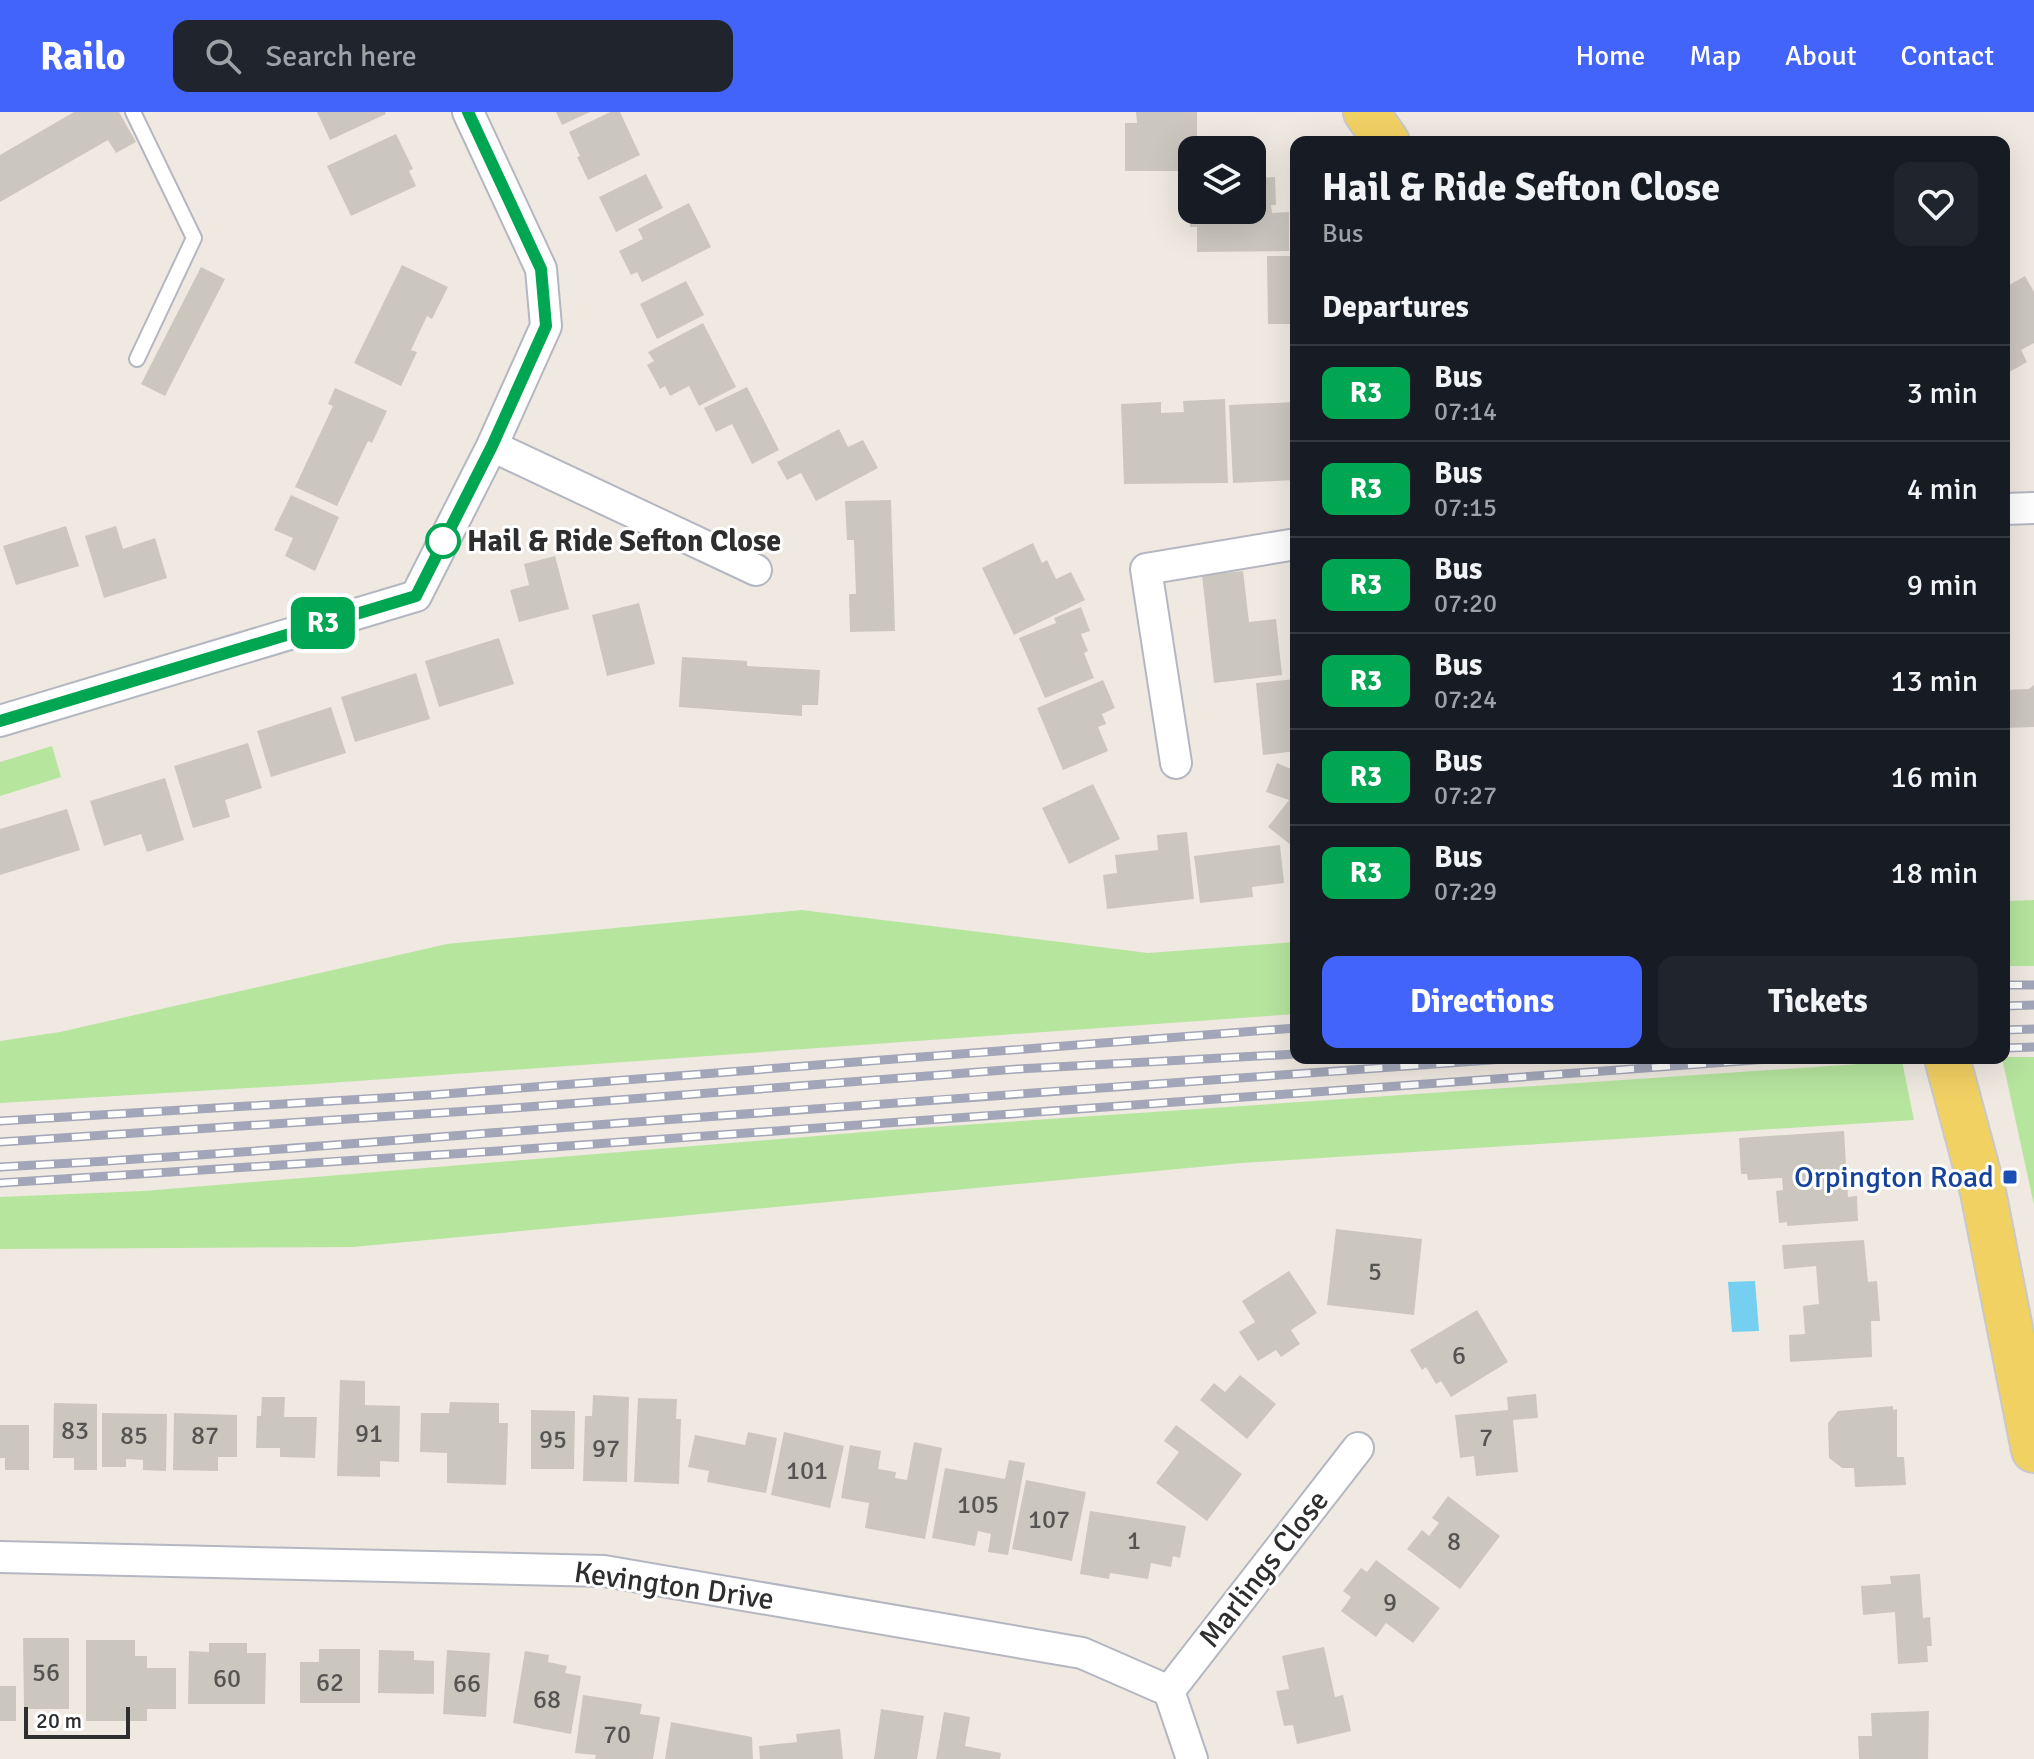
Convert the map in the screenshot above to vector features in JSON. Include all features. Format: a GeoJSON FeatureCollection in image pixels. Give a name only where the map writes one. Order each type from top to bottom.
{"type":"FeatureCollection","features":[{"type":"Feature","properties":{"kind":"main road"},"geometry":{"type":"LineString","coordinates":[[1366,112],[1383,136]]}},
{"type":"Feature","properties":{"kind":"main road"},"geometry":{"type":"LineString","coordinates":[[1949,1064],[1983,1192],[2034,1450]]}},
{"type":"Feature","properties":{"kind":"street"},"geometry":{"type":"LineString","coordinates":[[0,721],[416,596],[492,446],[546,326],[541,269],[468,112]]}},
{"type":"Feature","properties":{"kind":"street"},"geometry":{"type":"LineString","coordinates":[[492,446],[756,570]]}},
{"type":"Feature","properties":{"kind":"street"},"geometry":{"type":"LineString","coordinates":[[2010,509],[2034,508]]}},
{"type":"Feature","properties":{"kind":"street"},"geometry":{"type":"LineString","coordinates":[[1176,763],[1146,569],[1290,545]]}},
{"type":"Feature","properties":{"kind":"street","name":"Marlings Close"},"geometry":{"type":"LineString","coordinates":[[1169,1691],[1358,1448]]}},
{"type":"Feature","properties":{"kind":"street","name":"Kevington Drive"},"geometry":{"type":"LineString","coordinates":[[0,1557],[604,1571],[1082,1653],[1169,1691]]}},
{"type":"Feature","properties":{"kind":"street"},"geometry":{"type":"LineString","coordinates":[[1169,1691],[1192,1759]]}},
{"type":"Feature","properties":{"kind":"lane"},"geometry":{"type":"LineString","coordinates":[[133,112],[194,238],[137,359]]}},
{"type":"Feature","properties":{"kind":"green space"},"geometry":{"type":"Polygon","coordinates":[[[52,746],[61,777],[0,796],[0,762],[52,746]]]}},
{"type":"Feature","properties":{"kind":"green space"},"geometry":{"type":"Polygon","coordinates":[[[2034,900],[2034,966],[2010,966],[2010,901],[2034,900]]]}},
{"type":"Feature","properties":{"kind":"green space"},"geometry":{"type":"Polygon","coordinates":[[[802,910],[1148,953],[1290,942],[1290,1014],[315,1084],[0,1103],[0,1041],[60,1032],[447,944],[802,910]]]}},
{"type":"Feature","properties":{"kind":"green space"},"geometry":{"type":"Polygon","coordinates":[[[2010,1057],[2034,1057],[2034,1205],[2003,1064],[2010,1064],[2010,1057]]]}},
{"type":"Feature","properties":{"kind":"green space"},"geometry":{"type":"Polygon","coordinates":[[[1858,1064],[1903,1064],[1914,1120],[1241,1163],[353,1247],[0,1249],[0,1197],[144,1191],[889,1130],[1858,1064]]]}},
{"type":"Feature","properties":{"kind":"water"},"geometry":{"type":"Polygon","coordinates":[[[1755,1281],[1759,1331],[1732,1332],[1728,1282],[1755,1281]]]}},
{"type":"Feature","properties":{"kind":"building"},"geometry":{"type":"Polygon","coordinates":[[[74,112],[119,112],[136,142],[116,153],[108,140],[0,202],[0,155],[74,112]]]}},
{"type":"Feature","properties":{"kind":"building"},"geometry":{"type":"Polygon","coordinates":[[[317,112],[385,112],[386,114],[330,140],[317,112]]]}},
{"type":"Feature","properties":{"kind":"building"},"geometry":{"type":"Polygon","coordinates":[[[556,112],[590,112],[562,125],[556,112]]]}},
{"type":"Feature","properties":{"kind":"building"},"geometry":{"type":"Polygon","coordinates":[[[610,112],[620,112],[640,155],[588,180],[569,132],[610,112]]]}},
{"type":"Feature","properties":{"kind":"building"},"geometry":{"type":"Polygon","coordinates":[[[1136,112],[1197,112],[1197,136],[1178,136],[1178,171],[1125,171],[1125,123],[1137,123],[1136,112]]]}},
{"type":"Feature","properties":{"kind":"building"},"geometry":{"type":"Polygon","coordinates":[[[396,134],[413,169],[409,171],[416,186],[351,216],[327,166],[396,134]]]}},
{"type":"Feature","properties":{"kind":"building"},"geometry":{"type":"Polygon","coordinates":[[[646,174],[663,208],[616,232],[599,197],[646,174]]]}},
{"type":"Feature","properties":{"kind":"building"},"geometry":{"type":"Polygon","coordinates":[[[1266,177],[1275,177],[1276,205],[1271,205],[1272,213],[1289,212],[1289,251],[1197,252],[1197,227],[1190,227],[1190,224],[1266,224],[1266,177]]]}},
{"type":"Feature","properties":{"kind":"building"},"geometry":{"type":"Polygon","coordinates":[[[689,203],[711,247],[642,282],[637,272],[631,275],[619,251],[643,239],[638,229],[689,203]]]}},
{"type":"Feature","properties":{"kind":"building"},"geometry":{"type":"Polygon","coordinates":[[[1267,256],[1290,256],[1290,324],[1268,324],[1267,256]]]}},
{"type":"Feature","properties":{"kind":"building"},"geometry":{"type":"Polygon","coordinates":[[[402,265],[448,287],[432,319],[427,316],[411,350],[417,352],[401,386],[354,363],[402,265]]]}},
{"type":"Feature","properties":{"kind":"building"},"geometry":{"type":"Polygon","coordinates":[[[201,267],[225,279],[165,396],[141,384],[201,267]]]}},
{"type":"Feature","properties":{"kind":"building"},"geometry":{"type":"Polygon","coordinates":[[[2025,276],[2034,292],[2034,343],[2021,350],[2027,362],[2010,372],[2010,285],[2025,276]]]}},
{"type":"Feature","properties":{"kind":"building"},"geometry":{"type":"Polygon","coordinates":[[[686,281],[704,315],[657,339],[640,304],[686,281]]]}},
{"type":"Feature","properties":{"kind":"building"},"geometry":{"type":"Polygon","coordinates":[[[703,323],[736,387],[699,406],[689,386],[670,396],[665,386],[660,389],[647,365],[654,361],[648,352],[703,323]]]}},
{"type":"Feature","properties":{"kind":"building"},"geometry":{"type":"Polygon","coordinates":[[[747,387],[779,450],[752,464],[732,424],[716,432],[704,408],[747,387]]]}},
{"type":"Feature","properties":{"kind":"building"},"geometry":{"type":"Polygon","coordinates":[[[335,388],[387,411],[372,443],[368,441],[337,506],[295,487],[333,406],[328,404],[335,388]]]}},
{"type":"Feature","properties":{"kind":"building"},"geometry":{"type":"Polygon","coordinates":[[[1225,399],[1228,483],[1124,484],[1121,404],[1161,402],[1161,413],[1184,412],[1183,401],[1225,399]]]}},
{"type":"Feature","properties":{"kind":"building"},"geometry":{"type":"Polygon","coordinates":[[[1290,402],[1290,480],[1233,483],[1229,405],[1290,402]]]}},
{"type":"Feature","properties":{"kind":"building"},"geometry":{"type":"Polygon","coordinates":[[[839,429],[848,447],[863,440],[878,468],[816,501],[801,473],[787,480],[777,462],[839,429]]]}},
{"type":"Feature","properties":{"kind":"building"},"geometry":{"type":"Polygon","coordinates":[[[291,495],[339,517],[315,571],[285,556],[293,538],[274,530],[291,495]]]}},
{"type":"Feature","properties":{"kind":"building"},"geometry":{"type":"Polygon","coordinates":[[[891,500],[895,631],[850,632],[849,594],[856,594],[854,540],[847,540],[845,501],[891,500]]]}},
{"type":"Feature","properties":{"kind":"building"},"geometry":{"type":"Polygon","coordinates":[[[66,526],[79,566],[16,585],[3,546],[66,526]]]}},
{"type":"Feature","properties":{"kind":"building"},"geometry":{"type":"Polygon","coordinates":[[[116,526],[123,549],[155,538],[167,578],[104,598],[85,536],[116,526]]]}},
{"type":"Feature","properties":{"kind":"building"},"geometry":{"type":"Polygon","coordinates":[[[1033,543],[1042,563],[1047,560],[1056,579],[1071,572],[1085,600],[1014,635],[982,568],[1033,543]]]}},
{"type":"Feature","properties":{"kind":"building"},"geometry":{"type":"Polygon","coordinates":[[[555,556],[569,609],[519,622],[510,590],[529,585],[524,564],[555,556]]]}},
{"type":"Feature","properties":{"kind":"building"},"geometry":{"type":"Polygon","coordinates":[[[1243,571],[1249,622],[1276,619],[1282,675],[1214,683],[1202,575],[1243,571]]]}},
{"type":"Feature","properties":{"kind":"building"},"geometry":{"type":"Polygon","coordinates":[[[639,603],[655,664],[607,676],[592,615],[639,603]]]}},
{"type":"Feature","properties":{"kind":"building"},"geometry":{"type":"Polygon","coordinates":[[[1081,607],[1090,631],[1081,634],[1088,651],[1084,653],[1094,678],[1045,698],[1019,638],[1056,623],[1054,618],[1081,607]]]}},
{"type":"Feature","properties":{"kind":"building"},"geometry":{"type":"Polygon","coordinates":[[[499,638],[514,684],[439,707],[425,661],[499,638]]]}},
{"type":"Feature","properties":{"kind":"building"},"geometry":{"type":"Polygon","coordinates":[[[682,657],[747,661],[747,666],[820,670],[818,705],[802,705],[802,716],[679,707],[682,657]]]}},
{"type":"Feature","properties":{"kind":"building"},"geometry":{"type":"Polygon","coordinates":[[[416,673],[430,719],[355,742],[341,697],[416,673]]]}},
{"type":"Feature","properties":{"kind":"building"},"geometry":{"type":"Polygon","coordinates":[[[1103,680],[1115,708],[1102,714],[1106,724],[1098,727],[1108,751],[1063,770],[1037,708],[1103,680]]]}},
{"type":"Feature","properties":{"kind":"building"},"geometry":{"type":"Polygon","coordinates":[[[1290,680],[1290,752],[1263,755],[1256,683],[1290,680]]]}},
{"type":"Feature","properties":{"kind":"building"},"geometry":{"type":"Polygon","coordinates":[[[2034,685],[2034,727],[2010,728],[2010,690],[2029,689],[2034,685]]]}},
{"type":"Feature","properties":{"kind":"building"},"geometry":{"type":"Polygon","coordinates":[[[331,707],[346,753],[271,777],[257,731],[331,707]]]}},
{"type":"Feature","properties":{"kind":"building"},"geometry":{"type":"Polygon","coordinates":[[[248,743],[262,788],[225,800],[230,817],[193,828],[174,766],[248,743]]]}},
{"type":"Feature","properties":{"kind":"building"},"geometry":{"type":"Polygon","coordinates":[[[1277,763],[1290,768],[1290,844],[1268,827],[1289,800],[1266,792],[1277,763]]]}},
{"type":"Feature","properties":{"kind":"building"},"geometry":{"type":"Polygon","coordinates":[[[165,778],[184,840],[147,852],[141,834],[104,846],[90,801],[165,778]]]}},
{"type":"Feature","properties":{"kind":"building"},"geometry":{"type":"Polygon","coordinates":[[[1093,784],[1120,839],[1069,864],[1042,808],[1093,784]]]}},
{"type":"Feature","properties":{"kind":"building"},"geometry":{"type":"Polygon","coordinates":[[[67,809],[80,850],[0,875],[0,829],[67,809]]]}},
{"type":"Feature","properties":{"kind":"building"},"geometry":{"type":"Polygon","coordinates":[[[1187,832],[1194,899],[1107,909],[1103,875],[1117,873],[1115,855],[1158,850],[1157,835],[1187,832]]]}},
{"type":"Feature","properties":{"kind":"building"},"geometry":{"type":"Polygon","coordinates":[[[1280,845],[1284,883],[1252,887],[1253,897],[1200,903],[1194,856],[1280,845]]]}},
{"type":"Feature","properties":{"kind":"building"},"geometry":{"type":"Polygon","coordinates":[[[1844,1131],[1848,1197],[1857,1196],[1858,1221],[1787,1226],[1787,1222],[1779,1223],[1776,1191],[1783,1190],[1782,1178],[1748,1180],[1747,1174],[1741,1174],[1739,1138],[1844,1131]]]}},
{"type":"Feature","properties":{"kind":"building"},"geometry":{"type":"Polygon","coordinates":[[[1336,1229],[1422,1239],[1414,1315],[1327,1305],[1336,1229]]]}},
{"type":"Feature","properties":{"kind":"building"},"geometry":{"type":"Polygon","coordinates":[[[1864,1240],[1868,1282],[1877,1281],[1880,1321],[1871,1321],[1872,1357],[1790,1362],[1789,1335],[1805,1334],[1803,1306],[1819,1304],[1816,1266],[1784,1269],[1782,1245],[1864,1240]]]}},
{"type":"Feature","properties":{"kind":"building"},"geometry":{"type":"Polygon","coordinates":[[[1289,1271],[1317,1313],[1291,1330],[1300,1344],[1281,1357],[1276,1350],[1258,1361],[1239,1332],[1255,1322],[1242,1301],[1289,1271]]]}},
{"type":"Feature","properties":{"kind":"building"},"geometry":{"type":"Polygon","coordinates":[[[1477,1310],[1508,1362],[1451,1397],[1441,1381],[1436,1384],[1426,1367],[1422,1370],[1410,1350],[1477,1310]]]}},
{"type":"Feature","properties":{"kind":"building"},"geometry":{"type":"Polygon","coordinates":[[[1240,1375],[1276,1404],[1247,1439],[1200,1400],[1214,1383],[1225,1392],[1240,1375]]]}},
{"type":"Feature","properties":{"kind":"building"},"geometry":{"type":"Polygon","coordinates":[[[340,1380],[365,1381],[365,1405],[400,1406],[399,1462],[380,1461],[380,1477],[337,1476],[340,1380]]]}},
{"type":"Feature","properties":{"kind":"building"},"geometry":{"type":"Polygon","coordinates":[[[1536,1394],[1538,1418],[1513,1420],[1518,1472],[1476,1476],[1474,1456],[1460,1458],[1455,1415],[1508,1410],[1507,1397],[1536,1394]]]}},
{"type":"Feature","properties":{"kind":"building"},"geometry":{"type":"Polygon","coordinates":[[[593,1395],[629,1397],[627,1482],[583,1481],[585,1416],[592,1416],[593,1395]]]}},
{"type":"Feature","properties":{"kind":"building"},"geometry":{"type":"Polygon","coordinates":[[[262,1397],[285,1397],[284,1417],[317,1417],[315,1458],[280,1457],[280,1448],[256,1448],[257,1416],[261,1416],[262,1397]]]}},
{"type":"Feature","properties":{"kind":"building"},"geometry":{"type":"Polygon","coordinates":[[[638,1398],[677,1399],[676,1419],[681,1419],[679,1484],[634,1482],[638,1398]]]}},
{"type":"Feature","properties":{"kind":"building"},"geometry":{"type":"Polygon","coordinates":[[[450,1402],[499,1403],[499,1423],[508,1423],[506,1485],[447,1483],[447,1453],[420,1452],[421,1413],[449,1413],[450,1402]]]}},
{"type":"Feature","properties":{"kind":"building"},"geometry":{"type":"Polygon","coordinates":[[[54,1403],[97,1404],[97,1470],[74,1470],[74,1458],[53,1458],[54,1403]]]}},
{"type":"Feature","properties":{"kind":"building"},"geometry":{"type":"Polygon","coordinates":[[[1893,1406],[1893,1410],[1897,1409],[1897,1457],[1904,1457],[1906,1485],[1855,1487],[1854,1468],[1842,1468],[1829,1458],[1828,1423],[1838,1411],[1893,1406]]]}},
{"type":"Feature","properties":{"kind":"building"},"geometry":{"type":"Polygon","coordinates":[[[531,1410],[575,1411],[574,1469],[531,1469],[531,1410]]]}},
{"type":"Feature","properties":{"kind":"building"},"geometry":{"type":"Polygon","coordinates":[[[102,1413],[167,1414],[166,1471],[143,1470],[143,1460],[126,1459],[126,1467],[102,1467],[102,1413]]]}},
{"type":"Feature","properties":{"kind":"building"},"geometry":{"type":"Polygon","coordinates":[[[174,1413],[237,1415],[237,1457],[218,1457],[218,1471],[173,1470],[174,1413]]]}},
{"type":"Feature","properties":{"kind":"building"},"geometry":{"type":"Polygon","coordinates":[[[0,1425],[29,1425],[29,1470],[5,1470],[5,1458],[0,1458],[0,1425]]]}},
{"type":"Feature","properties":{"kind":"building"},"geometry":{"type":"Polygon","coordinates":[[[1176,1425],[1242,1474],[1207,1521],[1156,1483],[1179,1452],[1164,1441],[1176,1425]]]}},
{"type":"Feature","properties":{"kind":"building"},"geometry":{"type":"Polygon","coordinates":[[[748,1432],[777,1438],[766,1493],[707,1482],[709,1471],[688,1467],[695,1435],[745,1445],[748,1432]]]}},
{"type":"Feature","properties":{"kind":"building"},"geometry":{"type":"Polygon","coordinates":[[[784,1432],[844,1446],[830,1508],[771,1495],[784,1432]]]}},
{"type":"Feature","properties":{"kind":"building"},"geometry":{"type":"Polygon","coordinates":[[[914,1442],[942,1448],[925,1539],[865,1528],[869,1503],[841,1498],[850,1445],[881,1451],[878,1469],[896,1472],[895,1478],[907,1480],[914,1442]]]}},
{"type":"Feature","properties":{"kind":"building"},"geometry":{"type":"Polygon","coordinates":[[[1009,1460],[1025,1463],[1008,1555],[988,1552],[991,1534],[978,1531],[975,1546],[932,1538],[945,1468],[1005,1479],[1009,1460]]]}},
{"type":"Feature","properties":{"kind":"building"},"geometry":{"type":"Polygon","coordinates":[[[1026,1480],[1086,1492],[1072,1561],[1012,1549],[1026,1480]]]}},
{"type":"Feature","properties":{"kind":"building"},"geometry":{"type":"Polygon","coordinates":[[[1448,1496],[1500,1536],[1460,1589],[1407,1549],[1422,1530],[1429,1536],[1439,1523],[1432,1518],[1448,1496]]]}},
{"type":"Feature","properties":{"kind":"building"},"geometry":{"type":"Polygon","coordinates":[[[1090,1511],[1186,1526],[1180,1558],[1173,1556],[1171,1567],[1151,1563],[1148,1579],[1110,1573],[1109,1579],[1080,1574],[1090,1511]]]}},
{"type":"Feature","properties":{"kind":"building"},"geometry":{"type":"Polygon","coordinates":[[[1376,1560],[1440,1608],[1413,1643],[1386,1623],[1376,1637],[1341,1611],[1351,1597],[1343,1591],[1361,1568],[1367,1572],[1376,1560]]]}},
{"type":"Feature","properties":{"kind":"building"},"geometry":{"type":"Polygon","coordinates":[[[1920,1574],[1923,1618],[1930,1617],[1932,1646],[1927,1646],[1928,1662],[1898,1664],[1895,1612],[1863,1615],[1861,1586],[1891,1584],[1890,1576],[1920,1574]]]}},
{"type":"Feature","properties":{"kind":"building"},"geometry":{"type":"Polygon","coordinates":[[[23,1638],[69,1638],[69,1709],[24,1709],[23,1638]]]}},
{"type":"Feature","properties":{"kind":"building"},"geometry":{"type":"Polygon","coordinates":[[[86,1640],[135,1640],[135,1656],[147,1656],[147,1668],[176,1668],[176,1709],[147,1709],[147,1721],[86,1721],[86,1640]]]}},
{"type":"Feature","properties":{"kind":"building"},"geometry":{"type":"Polygon","coordinates":[[[209,1643],[247,1643],[247,1653],[266,1653],[265,1704],[188,1704],[189,1651],[209,1652],[209,1643]]]}},
{"type":"Feature","properties":{"kind":"building"},"geometry":{"type":"Polygon","coordinates":[[[1324,1647],[1335,1697],[1343,1695],[1351,1731],[1297,1744],[1293,1725],[1284,1726],[1276,1691],[1289,1689],[1282,1656],[1324,1647]]]}},
{"type":"Feature","properties":{"kind":"building"},"geometry":{"type":"Polygon","coordinates":[[[319,1649],[360,1649],[360,1703],[300,1703],[300,1662],[319,1662],[319,1649]]]}},
{"type":"Feature","properties":{"kind":"building"},"geometry":{"type":"Polygon","coordinates":[[[379,1650],[414,1651],[414,1660],[434,1661],[434,1694],[378,1693],[379,1650]]]}},
{"type":"Feature","properties":{"kind":"building"},"geometry":{"type":"Polygon","coordinates":[[[447,1650],[490,1653],[486,1717],[443,1714],[447,1650]]]}},
{"type":"Feature","properties":{"kind":"building"},"geometry":{"type":"Polygon","coordinates":[[[525,1651],[549,1655],[548,1662],[567,1666],[565,1673],[581,1676],[571,1734],[513,1723],[525,1651]]]}},
{"type":"Feature","properties":{"kind":"building"},"geometry":{"type":"Polygon","coordinates":[[[0,1686],[16,1686],[16,1721],[0,1721],[0,1686]]]}},
{"type":"Feature","properties":{"kind":"building"},"geometry":{"type":"Polygon","coordinates":[[[583,1695],[642,1704],[640,1714],[660,1717],[653,1759],[595,1759],[596,1755],[575,1753],[583,1695]]]}},
{"type":"Feature","properties":{"kind":"building"},"geometry":{"type":"Polygon","coordinates":[[[881,1709],[924,1716],[917,1759],[874,1759],[881,1709]]]}},
{"type":"Feature","properties":{"kind":"building"},"geometry":{"type":"Polygon","coordinates":[[[1929,1711],[1928,1759],[1859,1759],[1858,1736],[1872,1736],[1871,1713],[1929,1711]]]}},
{"type":"Feature","properties":{"kind":"building"},"geometry":{"type":"Polygon","coordinates":[[[944,1712],[970,1717],[965,1746],[1001,1753],[1000,1759],[936,1759],[944,1712]]]}},
{"type":"Feature","properties":{"kind":"building"},"geometry":{"type":"Polygon","coordinates":[[[671,1722],[752,1737],[753,1759],[665,1759],[671,1722]]]}},
{"type":"Feature","properties":{"kind":"building"},"geometry":{"type":"Polygon","coordinates":[[[840,1729],[843,1759],[760,1759],[759,1746],[797,1742],[796,1734],[840,1729]]]}},
{"type":"Feature","properties":{"kind":"railway"},"geometry":{"type":"LineString","coordinates":[[2010,985],[2034,985]]}},
{"type":"Feature","properties":{"kind":"railway"},"geometry":{"type":"LineString","coordinates":[[2010,1006],[2034,1005]]}},
{"type":"Feature","properties":{"kind":"railway"},"geometry":{"type":"LineString","coordinates":[[0,1121],[431,1095],[1290,1028]]}},
{"type":"Feature","properties":{"kind":"railway"},"geometry":{"type":"LineString","coordinates":[[2010,1030],[2034,1029]]}},
{"type":"Feature","properties":{"kind":"railway"},"geometry":{"type":"LineString","coordinates":[[2010,1048],[2034,1047]]}},
{"type":"Feature","properties":{"kind":"railway"},"geometry":{"type":"LineString","coordinates":[[0,1142],[514,1108],[1018,1069],[1290,1054]]}},
{"type":"Feature","properties":{"kind":"railway"},"geometry":{"type":"LineString","coordinates":[[0,1167],[243,1152],[1436,1064]]}},
{"type":"Feature","properties":{"kind":"railway"},"geometry":{"type":"LineString","coordinates":[[0,1183],[498,1151],[1701,1064]]}},
{"type":"Feature","properties":{"kind":"bus line","name":"R3"},"geometry":{"type":"LineString","coordinates":[[0,721],[416,596],[492,446],[546,326],[541,269],[468,112]]}},
{"type":"Feature","properties":{"kind":"place","name":"Hail & Ride Sefton Close"},"geometry":{"type":"Point","coordinates":[443,541]}},
{"type":"Feature","properties":{"kind":"place","name":"Orpington Road"},"geometry":{"type":"Point","coordinates":[2010,1177]}}]}
